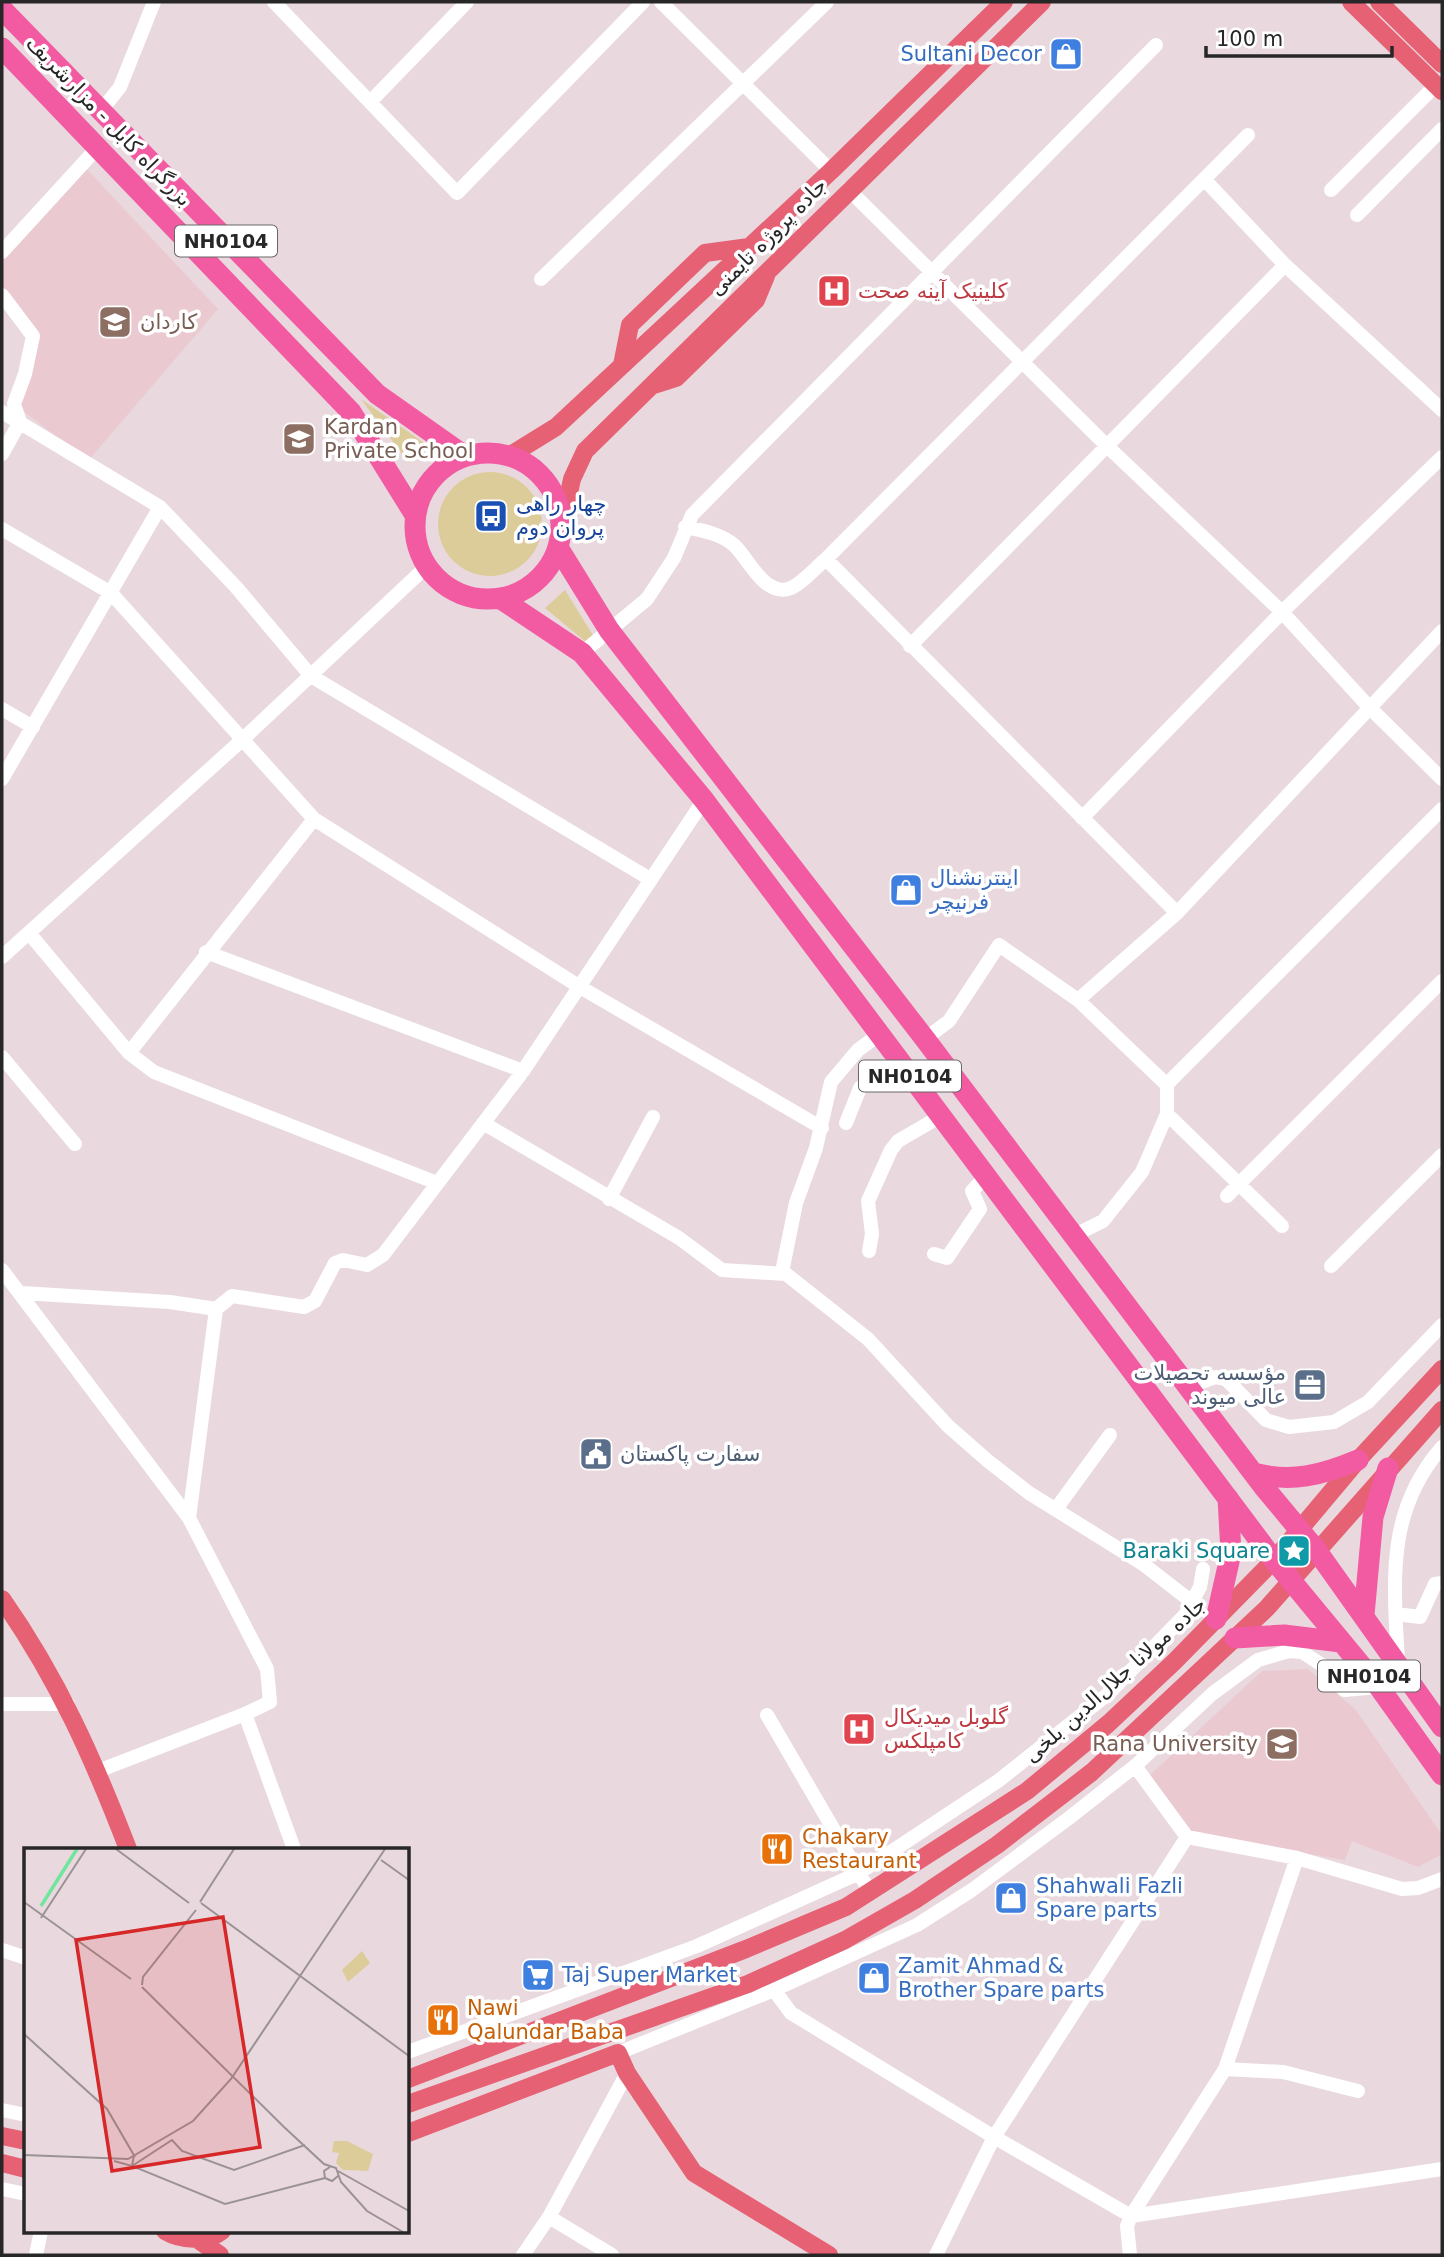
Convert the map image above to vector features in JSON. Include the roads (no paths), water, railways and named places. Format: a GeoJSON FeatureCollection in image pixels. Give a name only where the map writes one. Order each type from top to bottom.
{"type":"FeatureCollection","features":[{"type":"Feature","properties":{"kind":"highway","name":"بزرگراه کابل - مزارشریف"},"geometry":{"type":"LineString","coordinates":[[2,9],[377,394],[465,456]]}},
{"type":"Feature","properties":{"kind":"highway","name":"بزرگراه کابل - مزارشریف"},"geometry":{"type":"LineString","coordinates":[[2,48],[351,412],[415,515]]}},
{"type":"Feature","properties":{"kind":"highway"},"geometry":{"type":"LineString","coordinates":[[415,515],[424,490],[441,469],[465,456],[487,453],[509,456],[537,471],[555,495],[562,526],[559,549],[546,572],[526,590],[501,599]]}},
{"type":"Feature","properties":{"kind":"highway","name":"NH0104"},"geometry":{"type":"LineString","coordinates":[[415,515],[416,542],[426,566],[446,587],[472,598],[501,599],[582,653],[704,800],[1274,1560],[1379,1687],[1442,1775]]}},
{"type":"Feature","properties":{"kind":"highway","name":"NH0104"},"geometry":{"type":"LineString","coordinates":[[559,549],[609,631],[925,1039],[1253,1473],[1317,1551],[1442,1727]]}},
{"type":"Feature","properties":{"kind":"highway"},"geometry":{"type":"LineString","coordinates":[[1253,1473],[1276,1478],[1307,1477],[1358,1460]]}},
{"type":"Feature","properties":{"kind":"highway"},"geometry":{"type":"LineString","coordinates":[[1364,1615],[1373,1517],[1388,1468]]}},
{"type":"Feature","properties":{"kind":"highway"},"geometry":{"type":"LineString","coordinates":[[1216,1619],[1231,1553],[1228,1496]]}},
{"type":"Feature","properties":{"kind":"highway"},"geometry":{"type":"LineString","coordinates":[[1235,1638],[1284,1635],[1341,1642]]}},
{"type":"Feature","properties":{"kind":"main road","name":"جاده پروژه تایمنی"},"geometry":{"type":"LineString","coordinates":[[509,456],[556,427],[831,171],[1004,2]]}},
{"type":"Feature","properties":{"kind":"main road","name":"جاده پروژه تایمنی"},"geometry":{"type":"LineString","coordinates":[[562,526],[572,479],[584,451],[848,189],[1042,2]]}},
{"type":"Feature","properties":{"kind":"main road"},"geometry":{"type":"LineString","coordinates":[[1351,2],[1439,88]]}},
{"type":"Feature","properties":{"kind":"main road"},"geometry":{"type":"LineString","coordinates":[[1379,2],[1442,64]]}},
{"type":"Feature","properties":{"kind":"main road"},"geometry":{"type":"LineString","coordinates":[[622,365],[630,325],[705,253],[749,247]]}},
{"type":"Feature","properties":{"kind":"main road","name":"جاده مولانا جلال‌الدین بلخی"},"geometry":{"type":"LineString","coordinates":[[410,2078],[746,1949],[846,1907],[1027,1791],[1109,1723],[1216,1619],[1274,1560],[1358,1460],[1442,1369]]}},
{"type":"Feature","properties":{"kind":"main road"},"geometry":{"type":"LineString","coordinates":[[410,2103],[723,1993],[845,1940],[915,1900],[997,1845],[1092,1772],[1235,1638],[1292,1580],[1388,1468],[1442,1410]]}},
{"type":"Feature","properties":{"kind":"main road"},"geometry":{"type":"LineString","coordinates":[[2,1599],[42,1658],[68,1704],[128,1848]]}},
{"type":"Feature","properties":{"kind":"main road"},"geometry":{"type":"LineString","coordinates":[[410,2132],[618,2053],[627,2073],[694,2173],[829,2255]]}},
{"type":"Feature","properties":{"kind":"main road"},"geometry":{"type":"LineString","coordinates":[[2,2136],[24,2141]]}},
{"type":"Feature","properties":{"kind":"main road"},"geometry":{"type":"LineString","coordinates":[[2,2163],[24,2168]]}},
{"type":"Feature","properties":{"kind":"main road"},"geometry":{"type":"LineString","coordinates":[[173,2232],[196,2235],[217,2235],[221,2232]]}},
{"type":"Feature","properties":{"kind":"main road"},"geometry":{"type":"LineString","coordinates":[[196,2235],[220,2255]]}},
{"type":"Feature","properties":{"kind":"street"},"geometry":{"type":"LineString","coordinates":[[100,112],[120,87],[154,2]]}},
{"type":"Feature","properties":{"kind":"street"},"geometry":{"type":"LineString","coordinates":[[370,101],[467,2]]}},
{"type":"Feature","properties":{"kind":"street"},"geometry":{"type":"LineString","coordinates":[[278,3],[457,193],[643,2]]}},
{"type":"Feature","properties":{"kind":"street"},"geometry":{"type":"LineString","coordinates":[[661,2],[831,171]]}},
{"type":"Feature","properties":{"kind":"street"},"geometry":{"type":"LineString","coordinates":[[541,279],[742,81],[827,2]]}},
{"type":"Feature","properties":{"kind":"street"},"geometry":{"type":"LineString","coordinates":[[582,653],[647,599],[674,558],[684,527],[692,515],[933,274],[1156,45]]}},
{"type":"Feature","properties":{"kind":"street"},"geometry":{"type":"LineString","coordinates":[[1332,190],[1439,88]]}},
{"type":"Feature","properties":{"kind":"street"},"geometry":{"type":"LineString","coordinates":[[1357,215],[1442,129]]}},
{"type":"Feature","properties":{"kind":"street"},"geometry":{"type":"LineString","coordinates":[[684,527],[706,531],[734,545],[762,580],[778,590],[790,589],[826,559],[1248,135]]}},
{"type":"Feature","properties":{"kind":"street"},"geometry":{"type":"LineString","coordinates":[[2,252],[98,147]]}},
{"type":"Feature","properties":{"kind":"street"},"geometry":{"type":"LineString","coordinates":[[1204,179],[1285,265],[1442,410]]}},
{"type":"Feature","properties":{"kind":"street"},"geometry":{"type":"LineString","coordinates":[[848,189],[1107,446],[1282,612],[1369,707],[1442,779]]}},
{"type":"Feature","properties":{"kind":"street"},"geometry":{"type":"LineString","coordinates":[[909,646],[1285,265]]}},
{"type":"Feature","properties":{"kind":"street"},"geometry":{"type":"LineString","coordinates":[[2,295],[33,336],[25,374],[13,404],[20,422]]}},
{"type":"Feature","properties":{"kind":"street"},"geometry":{"type":"LineString","coordinates":[[2,412],[160,507],[236,586],[311,676],[650,879]]}},
{"type":"Feature","properties":{"kind":"street"},"geometry":{"type":"LineString","coordinates":[[2,454],[20,422]]}},
{"type":"Feature","properties":{"kind":"street"},"geometry":{"type":"LineString","coordinates":[[1082,818],[1282,612],[1442,457]]}},
{"type":"Feature","properties":{"kind":"street"},"geometry":{"type":"LineString","coordinates":[[2,779],[160,507]]}},
{"type":"Feature","properties":{"kind":"street"},"geometry":{"type":"LineString","coordinates":[[2,529],[111,593],[314,819],[580,987],[822,1128]]}},
{"type":"Feature","properties":{"kind":"street"},"geometry":{"type":"LineString","coordinates":[[826,559],[909,646],[1177,913]]}},
{"type":"Feature","properties":{"kind":"street"},"geometry":{"type":"LineString","coordinates":[[2,957],[243,739],[426,566]]}},
{"type":"Feature","properties":{"kind":"street"},"geometry":{"type":"LineString","coordinates":[[1078,1000],[1177,913],[1442,631]]}},
{"type":"Feature","properties":{"kind":"street"},"geometry":{"type":"LineString","coordinates":[[2,709],[33,727]]}},
{"type":"Feature","properties":{"kind":"street"},"geometry":{"type":"LineString","coordinates":[[190,1518],[216,1309],[232,1296],[304,1307],[315,1301],[335,1263],[343,1260],[367,1265],[383,1255],[523,1071],[704,800]]}},
{"type":"Feature","properties":{"kind":"street"},"geometry":{"type":"LineString","coordinates":[[1074,1235],[1104,1221],[1147,1163],[1167,1114],[1167,1085],[1442,809]]}},
{"type":"Feature","properties":{"kind":"street"},"geometry":{"type":"LineString","coordinates":[[129,1053],[206,952],[314,819]]}},
{"type":"Feature","properties":{"kind":"street"},"geometry":{"type":"LineString","coordinates":[[29,933],[129,1053],[154,1072],[437,1183]]}},
{"type":"Feature","properties":{"kind":"street"},"geometry":{"type":"LineString","coordinates":[[925,1039],[949,1021],[999,945],[1078,1000],[1167,1085]]}},
{"type":"Feature","properties":{"kind":"street"},"geometry":{"type":"LineString","coordinates":[[206,952],[523,1071]]}},
{"type":"Feature","properties":{"kind":"street"},"geometry":{"type":"LineString","coordinates":[[1227,1196],[1442,981]]}},
{"type":"Feature","properties":{"kind":"street"},"geometry":{"type":"LineString","coordinates":[[782,1272],[796,1203],[822,1128],[835,1074],[880,1034]]}},
{"type":"Feature","properties":{"kind":"street"},"geometry":{"type":"LineString","coordinates":[[2,1057],[75,1144]]}},
{"type":"Feature","properties":{"kind":"street"},"geometry":{"type":"LineString","coordinates":[[846,1124],[860,1088],[897,1058]]}},
{"type":"Feature","properties":{"kind":"street"},"geometry":{"type":"LineString","coordinates":[[1167,1114],[1241,1182],[1282,1226]]}},
{"type":"Feature","properties":{"kind":"street"},"geometry":{"type":"LineString","coordinates":[[869,1251],[872,1234],[868,1201],[891,1150],[898,1141],[941,1116]]}},
{"type":"Feature","properties":{"kind":"street"},"geometry":{"type":"LineString","coordinates":[[609,1199],[653,1117]]}},
{"type":"Feature","properties":{"kind":"street"},"geometry":{"type":"LineString","coordinates":[[483,1124],[698,1250],[722,1270],[782,1272],[868,1339],[948,1426],[988,1461],[1056,1509],[1143,1564],[1192,1602]]}},
{"type":"Feature","properties":{"kind":"street"},"geometry":{"type":"LineString","coordinates":[[1331,1266],[1442,1155]]}},
{"type":"Feature","properties":{"kind":"street"},"geometry":{"type":"LineString","coordinates":[[934,1254],[947,1258],[980,1209],[972,1191],[986,1176]]}},
{"type":"Feature","properties":{"kind":"street"},"geometry":{"type":"LineString","coordinates":[[2,1270],[190,1518],[267,1669],[270,1702],[98,1771]]}},
{"type":"Feature","properties":{"kind":"street"},"geometry":{"type":"LineString","coordinates":[[22,1293],[170,1301],[216,1309]]}},
{"type":"Feature","properties":{"kind":"street"},"geometry":{"type":"LineString","coordinates":[[1189,1387],[1215,1377],[1226,1378],[1266,1420],[1289,1427],[1334,1422],[1368,1402],[1442,1325]]}},
{"type":"Feature","properties":{"kind":"street"},"geometry":{"type":"LineString","coordinates":[[1056,1509],[1110,1435]]}},
{"type":"Feature","properties":{"kind":"street"},"geometry":{"type":"LineString","coordinates":[[1399,1665],[1395,1614],[1396,1551],[1402,1512],[1442,1447]]}},
{"type":"Feature","properties":{"kind":"street"},"geometry":{"type":"LineString","coordinates":[[410,2051],[697,1946],[859,1873],[998,1781],[1108,1694],[1185,1615],[1200,1587],[1203,1569]]}},
{"type":"Feature","properties":{"kind":"street"},"geometry":{"type":"LineString","coordinates":[[1395,1614],[1420,1616],[1435,1584],[1442,1583]]}},
{"type":"Feature","properties":{"kind":"street"},"geometry":{"type":"LineString","coordinates":[[618,2053],[774,1990],[917,1924],[972,1891],[1135,1766],[1212,1694],[1258,1660],[1289,1651],[1302,1653],[1322,1665],[1344,1690],[1379,1687]]}},
{"type":"Feature","properties":{"kind":"street"},"geometry":{"type":"LineString","coordinates":[[1196,1673],[1212,1694]]}},
{"type":"Feature","properties":{"kind":"street"},"geometry":{"type":"LineString","coordinates":[[2,1704],[68,1704]]}},
{"type":"Feature","properties":{"kind":"street"},"geometry":{"type":"LineString","coordinates":[[245,1714],[294,1848]]}},
{"type":"Feature","properties":{"kind":"street"},"geometry":{"type":"LineString","coordinates":[[767,1714],[870,1892]]}},
{"type":"Feature","properties":{"kind":"street"},"geometry":{"type":"LineString","coordinates":[[1135,1766],[1187,1837],[1297,1858],[1402,1889],[1418,1888],[1442,1879]]}},
{"type":"Feature","properties":{"kind":"street"},"geometry":{"type":"LineString","coordinates":[[936,2255],[994,2137],[1187,1837]]}},
{"type":"Feature","properties":{"kind":"street"},"geometry":{"type":"LineString","coordinates":[[1130,2255],[1127,2234],[1131,2216],[1225,2069],[1297,1858]]}},
{"type":"Feature","properties":{"kind":"street"},"geometry":{"type":"LineString","coordinates":[[2,1950],[24,1957]]}},
{"type":"Feature","properties":{"kind":"street"},"geometry":{"type":"LineString","coordinates":[[774,1990],[791,2013],[994,2137],[1131,2216],[1442,2169]]}},
{"type":"Feature","properties":{"kind":"street"},"geometry":{"type":"LineString","coordinates":[[1225,2069],[1283,2072],[1358,2091]]}},
{"type":"Feature","properties":{"kind":"street"},"geometry":{"type":"LineString","coordinates":[[523,2255],[549,2217],[627,2073]]}},
{"type":"Feature","properties":{"kind":"street"},"geometry":{"type":"LineString","coordinates":[[2,2110],[24,2115]]}},
{"type":"Feature","properties":{"kind":"street"},"geometry":{"type":"LineString","coordinates":[[2,2189],[24,2194]]}},
{"type":"Feature","properties":{"kind":"street"},"geometry":{"type":"LineString","coordinates":[[549,2217],[612,2255]]}},
{"type":"Feature","properties":{"kind":"street"},"geometry":{"type":"LineString","coordinates":[[36,2255],[41,2232]]}},
{"type":"Feature","properties":{"kind":"place","name":"Sultani Decor"},"geometry":{"type":"Point","coordinates":[1066,54]}},
{"type":"Feature","properties":{"kind":"place","name":"کلینیک آینه صحت"},"geometry":{"type":"Point","coordinates":[834,291]}},
{"type":"Feature","properties":{"kind":"place","name":"کاردان"},"geometry":{"type":"Point","coordinates":[115,322]}},
{"type":"Feature","properties":{"kind":"place","name":"Kardan Private School"},"geometry":{"type":"Point","coordinates":[299,439]}},
{"type":"Feature","properties":{"kind":"place","name":"چهار راهی پروان دوم"},"geometry":{"type":"Point","coordinates":[491,516]}},
{"type":"Feature","properties":{"kind":"place","name":"اینترنشنال فرنیچر"},"geometry":{"type":"Point","coordinates":[906,890]}},
{"type":"Feature","properties":{"kind":"place","name":"مؤسسه تحصیلات عالی میوند"},"geometry":{"type":"Point","coordinates":[1310,1385]}},
{"type":"Feature","properties":{"kind":"place","name":"سفارت پاکستان"},"geometry":{"type":"Point","coordinates":[596,1454]}},
{"type":"Feature","properties":{"kind":"place","name":"Baraki Square"},"geometry":{"type":"Point","coordinates":[1294,1551]}},
{"type":"Feature","properties":{"kind":"place","name":"گلوبل میدیکال کامپلکس"},"geometry":{"type":"Point","coordinates":[859,1729]}},
{"type":"Feature","properties":{"kind":"place","name":"Rana University"},"geometry":{"type":"Point","coordinates":[1282,1744]}},
{"type":"Feature","properties":{"kind":"place","name":"Chakary Restaurant"},"geometry":{"type":"Point","coordinates":[777,1849]}},
{"type":"Feature","properties":{"kind":"place","name":"Shahwali Fazli Spare parts"},"geometry":{"type":"Point","coordinates":[1011,1898]}},
{"type":"Feature","properties":{"kind":"place","name":"Taj Super Market"},"geometry":{"type":"Point","coordinates":[538,1975]}},
{"type":"Feature","properties":{"kind":"place","name":"Zamit Ahmad & Brother Spare parts"},"geometry":{"type":"Point","coordinates":[874,1978]}},
{"type":"Feature","properties":{"kind":"place","name":"Nawi Qalundar Baba"},"geometry":{"type":"Point","coordinates":[443,2020]}}]}
